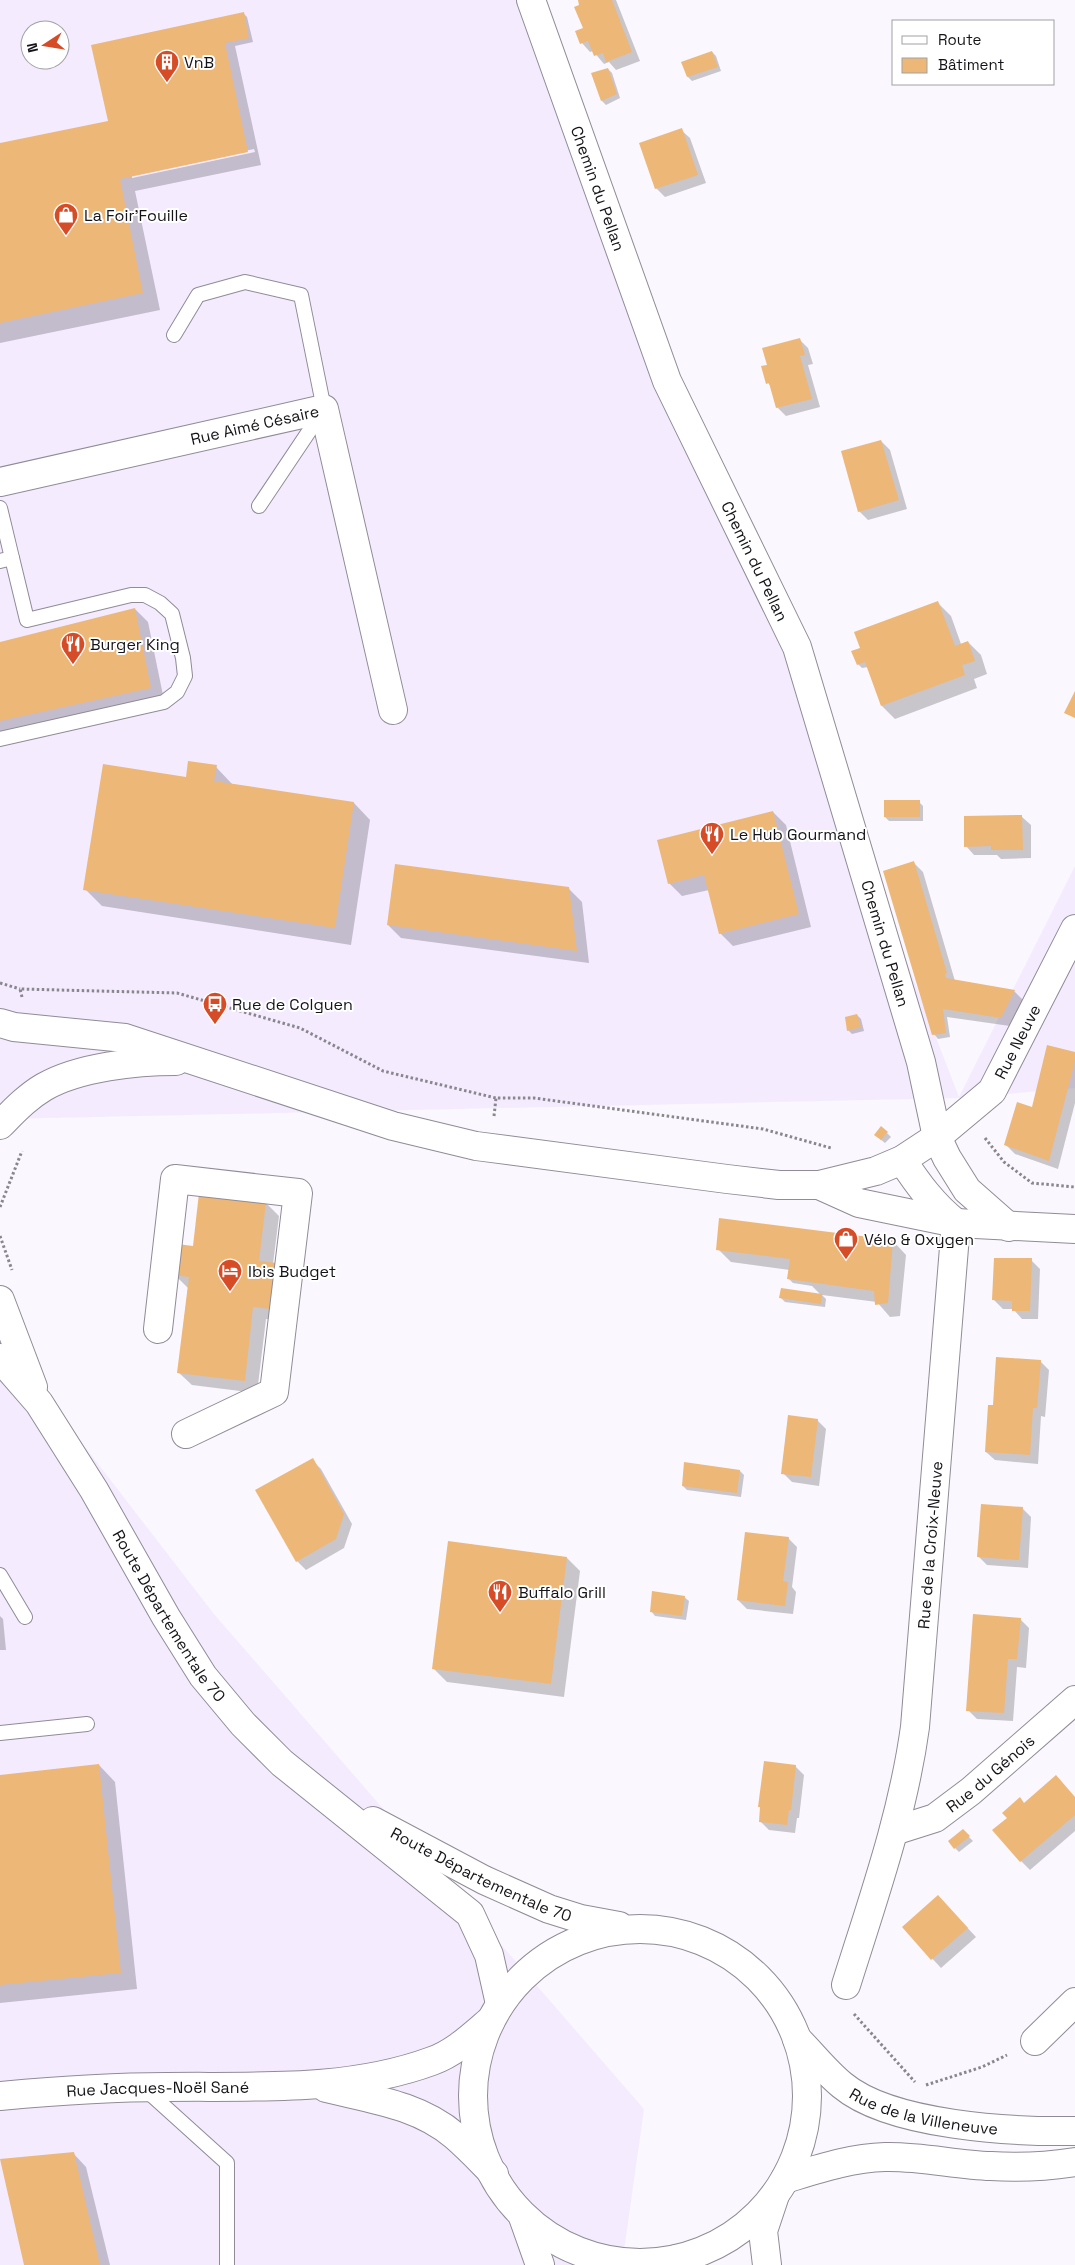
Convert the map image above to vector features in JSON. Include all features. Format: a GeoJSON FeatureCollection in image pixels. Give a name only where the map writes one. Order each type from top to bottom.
{"type":"FeatureCollection","features":[{"type":"Feature","properties":{"kind":"street","name":"Chemin du Pellan"},"geometry":{"type":"LineString","coordinates":[[531,0],[667,381],[797,647],[921,1062],[937,1137]]}},
{"type":"Feature","properties":{"kind":"street","name":"Rue Aimé Césaire"},"geometry":{"type":"LineString","coordinates":[[0,482],[324,409],[393,710]]}},
{"type":"Feature","properties":{"kind":"street","name":"Rue Neuve"},"geometry":{"type":"LineString","coordinates":[[937,1137],[992,1091],[1075,929]]}},
{"type":"Feature","properties":{"kind":"street"},"geometry":{"type":"LineString","coordinates":[[0,1023],[29,1028],[125,1038],[150,1045],[190,1061],[393,1126],[476,1146],[727,1180],[819,1185],[876,1171],[902,1160],[937,1137],[967,1190],[1009,1227]]}},
{"type":"Feature","properties":{"kind":"street"},"geometry":{"type":"LineString","coordinates":[[0,1124],[22,1103],[45,1086],[81,1073],[146,1061],[190,1061]]}},
{"type":"Feature","properties":{"kind":"street"},"geometry":{"type":"LineString","coordinates":[[902,1160],[940,1211],[956,1223]]}},
{"type":"Feature","properties":{"kind":"street"},"geometry":{"type":"LineString","coordinates":[[158,1329],[175,1179],[298,1193],[274,1392],[186,1434]]}},
{"type":"Feature","properties":{"kind":"street"},"geometry":{"type":"LineString","coordinates":[[819,1185],[859,1203],[956,1223],[1075,1230]]}},
{"type":"Feature","properties":{"kind":"street","name":"Rue de la Croix-Neuve"},"geometry":{"type":"LineString","coordinates":[[846,1985],[894,1831],[910,1768],[915,1727],[956,1223]]}},
{"type":"Feature","properties":{"kind":"street","name":"Route Départementale 70"},"geometry":{"type":"LineString","coordinates":[[0,1300],[39,1402]]}},
{"type":"Feature","properties":{"kind":"street","name":"Route Départementale 70"},"geometry":{"type":"LineString","coordinates":[[0,1358],[39,1402],[94,1490],[166,1617],[202,1676],[243,1724],[276,1756],[470,1914],[489,1955],[495,2012]]}},
{"type":"Feature","properties":{"kind":"street","name":"Rue du Génois"},"geometry":{"type":"LineString","coordinates":[[894,1831],[935,1818],[971,1790],[1075,1700]]}},
{"type":"Feature","properties":{"kind":"street","name":"Route Départementale 70"},"geometry":{"type":"LineString","coordinates":[[331,1801],[401,1835],[484,1880],[548,1908],[581,1919],[639,1929]]}},
{"type":"Feature","properties":{"kind":"street"},"geometry":{"type":"LineString","coordinates":[[767,2265],[763,2231],[780,2187],[796,2156],[804,2127],[807,2097],[804,2063],[796,2038],[781,2007],[760,1980],[739,1962],[714,1946],[684,1935],[639,1929],[605,1932],[579,1940],[554,1952],[530,1970],[495,2012],[478,2049],[472,2103],[478,2133],[494,2174],[507,2198],[522,2215],[543,2233],[592,2257],[646,2264],[680,2262],[732,2235],[760,2212],[780,2187],[827,2166],[860,2159],[886,2157],[992,2166],[1053,2165],[1075,2162]]}},
{"type":"Feature","properties":{"kind":"street"},"geometry":{"type":"LineString","coordinates":[[1036,2041],[1075,2002]]}},
{"type":"Feature","properties":{"kind":"street","name":"Rue Jacques-Noël Sané"},"geometry":{"type":"LineString","coordinates":[[0,2096],[143,2087],[315,2086],[404,2070],[434,2061],[455,2049],[495,2012]]}},
{"type":"Feature","properties":{"kind":"street","name":"Rue de la Villeneuve"},"geometry":{"type":"LineString","coordinates":[[796,2038],[843,2086],[882,2107],[974,2127],[1039,2132],[1075,2131]]}},
{"type":"Feature","properties":{"kind":"street","name":"Rue Jacques-Noël Sané"},"geometry":{"type":"LineString","coordinates":[[315,2086],[400,2105],[434,2121],[455,2135],[494,2174]]}},
{"type":"Feature","properties":{"kind":"street"},"geometry":{"type":"LineString","coordinates":[[522,2215],[540,2265]]}},
{"type":"Feature","properties":{"kind":"lane"},"geometry":{"type":"LineString","coordinates":[[174,335],[198,295],[245,282],[301,295],[324,409],[260,506]]}},
{"type":"Feature","properties":{"kind":"lane"},"geometry":{"type":"LineString","coordinates":[[0,508],[6,560],[27,620],[132,595],[145,595],[160,603],[172,614],[183,658],[185,676],[177,692],[164,702],[0,739]]}},
{"type":"Feature","properties":{"kind":"lane"},"geometry":{"type":"LineString","coordinates":[[0,1575],[25,1617]]}},
{"type":"Feature","properties":{"kind":"lane"},"geometry":{"type":"LineString","coordinates":[[0,1734],[87,1724]]}},
{"type":"Feature","properties":{"kind":"lane"},"geometry":{"type":"LineString","coordinates":[[143,2087],[226,2164],[227,2265]]}},
{"type":"Feature","properties":{"kind":"path"},"geometry":{"type":"LineString","coordinates":[[0,983],[20,989],[177,993],[300,1028],[383,1071],[496,1098],[534,1098],[763,1129],[837,1150],[876,1171]]}},
{"type":"Feature","properties":{"kind":"path"},"geometry":{"type":"LineString","coordinates":[[20,989],[29,1028]]}},
{"type":"Feature","properties":{"kind":"path"},"geometry":{"type":"LineString","coordinates":[[490,1147],[496,1098]]}},
{"type":"Feature","properties":{"kind":"path"},"geometry":{"type":"LineString","coordinates":[[965,1115],[1004,1162],[1032,1183],[1075,1187]]}},
{"type":"Feature","properties":{"kind":"path"},"geometry":{"type":"LineString","coordinates":[[0,1207],[23,1147]]}},
{"type":"Feature","properties":{"kind":"path"},"geometry":{"type":"LineString","coordinates":[[846,1985],[854,2016],[919,2087],[982,2067],[1036,2041]]}},
{"type":"Feature","properties":{"kind":"shaded area"},"geometry":{"type":"Polygon","coordinates":[[[0,0],[535,0],[959,1097],[1075,866],[1075,1088],[959,1098],[0,1119],[0,0]]]}},
{"type":"Feature","properties":{"kind":"shaded area"},"geometry":{"type":"Polygon","coordinates":[[[0,1337],[214,1614],[644,2109],[622,2265],[0,2265],[0,1337]]]}},
{"type":"Feature","properties":{"kind":"building"},"geometry":{"type":"Polygon","coordinates":[[[578,0],[612,0],[632,52],[606,62],[603,53],[594,56],[588,41],[580,44],[575,31],[583,28],[574,7],[579,5],[578,0]]]}},
{"type":"Feature","properties":{"kind":"building"},"geometry":{"type":"Polygon","coordinates":[[[244,12],[249,38],[225,43],[248,152],[120,179],[143,293],[0,323],[0,143],[108,121],[91,45],[244,12]]]}},
{"type":"Feature","properties":{"kind":"building"},"geometry":{"type":"Polygon","coordinates":[[[712,51],[718,67],[687,77],[681,62],[712,51]]]}},
{"type":"Feature","properties":{"kind":"building"},"geometry":{"type":"Polygon","coordinates":[[[608,68],[617,94],[601,101],[591,73],[608,68]]]}},
{"type":"Feature","properties":{"kind":"building"},"geometry":{"type":"Polygon","coordinates":[[[682,128],[698,175],[655,189],[639,143],[682,128]]]}},
{"type":"Feature","properties":{"kind":"building"},"geometry":{"type":"Polygon","coordinates":[[[800,338],[805,355],[800,356],[812,399],[776,408],[769,383],[766,384],[761,366],[767,365],[762,348],[800,338]]]}},
{"type":"Feature","properties":{"kind":"building"},"geometry":{"type":"Polygon","coordinates":[[[881,440],[899,500],[858,512],[841,451],[881,440]]]}},
{"type":"Feature","properties":{"kind":"building"},"geometry":{"type":"Polygon","coordinates":[[[938,601],[955,646],[968,641],[975,661],[962,665],[965,675],[881,706],[865,662],[857,665],[851,651],[860,648],[854,632],[938,601]]]}},
{"type":"Feature","properties":{"kind":"building","name":"Burger King"},"geometry":{"type":"Polygon","coordinates":[[[135,608],[151,688],[0,721],[0,642],[135,608]]]}},
{"type":"Feature","properties":{"kind":"building"},"geometry":{"type":"Polygon","coordinates":[[[1075,691],[1075,718],[1064,713],[1075,691]]]}},
{"type":"Feature","properties":{"kind":"building"},"geometry":{"type":"Polygon","coordinates":[[[188,761],[217,765],[214,781],[354,802],[335,928],[83,890],[103,764],[186,777],[188,761]]]}},
{"type":"Feature","properties":{"kind":"building"},"geometry":{"type":"Polygon","coordinates":[[[884,800],[920,800],[920,817],[884,817],[884,800]]]}},
{"type":"Feature","properties":{"kind":"building"},"geometry":{"type":"Polygon","coordinates":[[[773,811],[799,914],[719,934],[704,875],[668,884],[657,840],[773,811]]]}},
{"type":"Feature","properties":{"kind":"building"},"geometry":{"type":"Polygon","coordinates":[[[1022,815],[1023,850],[991,850],[991,846],[964,847],[964,816],[1022,815]]]}},
{"type":"Feature","properties":{"kind":"building"},"geometry":{"type":"Polygon","coordinates":[[[914,861],[947,973],[945,974],[946,978],[1015,990],[1001,1018],[943,1009],[946,1033],[932,1035],[883,871],[914,861]]]}},
{"type":"Feature","properties":{"kind":"building"},"geometry":{"type":"Polygon","coordinates":[[[395,864],[569,887],[577,951],[387,925],[395,864]]]}},
{"type":"Feature","properties":{"kind":"building"},"geometry":{"type":"Polygon","coordinates":[[[857,1014],[861,1027],[847,1031],[845,1017],[857,1014]]]}},
{"type":"Feature","properties":{"kind":"building"},"geometry":{"type":"Polygon","coordinates":[[[1047,1045],[1075,1052],[1075,1061],[1049,1161],[1004,1145],[1017,1102],[1032,1107],[1047,1045]]]}},
{"type":"Feature","properties":{"kind":"building"},"geometry":{"type":"Polygon","coordinates":[[[881,1126],[888,1132],[881,1140],[874,1135],[881,1126]]]}},
{"type":"Feature","properties":{"kind":"building","name":"Ibis Budget"},"geometry":{"type":"Polygon","coordinates":[[[199,1193],[266,1202],[259,1261],[277,1263],[271,1309],[253,1307],[245,1381],[177,1373],[189,1277],[174,1275],[177,1244],[193,1246],[199,1193]]]}},
{"type":"Feature","properties":{"kind":"building","name":"Vélo & Oxygen"},"geometry":{"type":"Polygon","coordinates":[[[719,1218],[893,1240],[888,1303],[875,1305],[874,1291],[787,1279],[790,1259],[716,1250],[719,1218]]]}},
{"type":"Feature","properties":{"kind":"building"},"geometry":{"type":"Polygon","coordinates":[[[994,1258],[1032,1258],[1030,1311],[1012,1311],[1012,1301],[992,1300],[994,1258]]]}},
{"type":"Feature","properties":{"kind":"building"},"geometry":{"type":"Polygon","coordinates":[[[781,1288],[822,1294],[821,1304],[779,1298],[781,1288]]]}},
{"type":"Feature","properties":{"kind":"building"},"geometry":{"type":"Polygon","coordinates":[[[996,1357],[1041,1360],[1037,1408],[1033,1408],[1030,1455],[985,1452],[988,1405],[993,1405],[996,1357]]]}},
{"type":"Feature","properties":{"kind":"building"},"geometry":{"type":"Polygon","coordinates":[[[788,1415],[818,1419],[811,1477],[781,1474],[788,1415]]]}},
{"type":"Feature","properties":{"kind":"building"},"geometry":{"type":"Polygon","coordinates":[[[313,1458],[344,1514],[336,1539],[296,1562],[255,1490],[313,1458]]]}},
{"type":"Feature","properties":{"kind":"building"},"geometry":{"type":"Polygon","coordinates":[[[684,1462],[740,1470],[737,1493],[682,1486],[684,1462]]]}},
{"type":"Feature","properties":{"kind":"building"},"geometry":{"type":"Polygon","coordinates":[[[981,1504],[1023,1507],[1019,1560],[977,1557],[981,1504]]]}},
{"type":"Feature","properties":{"kind":"building"},"geometry":{"type":"Polygon","coordinates":[[[745,1532],[789,1537],[783,1581],[788,1582],[785,1606],[737,1600],[745,1532]]]}},
{"type":"Feature","properties":{"kind":"building","name":"Buffalo Grill"},"geometry":{"type":"Polygon","coordinates":[[[448,1541],[567,1557],[551,1684],[432,1669],[448,1541]]]}},
{"type":"Feature","properties":{"kind":"building"},"geometry":{"type":"Polygon","coordinates":[[[652,1591],[685,1596],[682,1616],[650,1612],[652,1591]]]}},
{"type":"Feature","properties":{"kind":"building"},"geometry":{"type":"Polygon","coordinates":[[[973,1614],[1021,1618],[1017,1659],[1008,1659],[1004,1713],[966,1711],[973,1614]]]}},
{"type":"Feature","properties":{"kind":"building"},"geometry":{"type":"Polygon","coordinates":[[[764,1761],[796,1765],[791,1810],[789,1810],[787,1825],[759,1822],[760,1807],[758,1807],[764,1761]]]}},
{"type":"Feature","properties":{"kind":"building"},"geometry":{"type":"Polygon","coordinates":[[[99,1764],[121,1973],[0,1985],[0,1775],[99,1764]]]}},
{"type":"Feature","properties":{"kind":"building"},"geometry":{"type":"Polygon","coordinates":[[[1056,1775],[1075,1797],[1075,1815],[1020,1862],[992,1830],[1007,1818],[1002,1813],[1020,1797],[1024,1803],[1056,1775]]]}},
{"type":"Feature","properties":{"kind":"building"},"geometry":{"type":"Polygon","coordinates":[[[963,1829],[970,1836],[954,1849],[948,1841],[963,1829]]]}},
{"type":"Feature","properties":{"kind":"building"},"geometry":{"type":"Polygon","coordinates":[[[938,1895],[968,1928],[931,1960],[902,1927],[938,1895]]]}},
{"type":"Feature","properties":{"kind":"building"},"geometry":{"type":"Polygon","coordinates":[[[74,2152],[100,2265],[24,2265],[0,2159],[74,2152]]]}},
{"type":"Feature","properties":{"kind":"place","name":"VnB"},"geometry":{"type":"Point","coordinates":[167,83]}},
{"type":"Feature","properties":{"kind":"place","name":"La Foir'Fouille"},"geometry":{"type":"Point","coordinates":[66,236]}},
{"type":"Feature","properties":{"kind":"place","name":"Burger King"},"geometry":{"type":"Point","coordinates":[73,665]}},
{"type":"Feature","properties":{"kind":"place","name":"Le Hub Gourmand"},"geometry":{"type":"Point","coordinates":[712,855]}},
{"type":"Feature","properties":{"kind":"place","name":"Rue de Colguen"},"geometry":{"type":"Point","coordinates":[215,1025]}},
{"type":"Feature","properties":{"kind":"place","name":"Vélo & Oxygen"},"geometry":{"type":"Point","coordinates":[846,1260]}},
{"type":"Feature","properties":{"kind":"place","name":"Ibis Budget"},"geometry":{"type":"Point","coordinates":[230,1292]}},
{"type":"Feature","properties":{"kind":"place","name":"Buffalo Grill"},"geometry":{"type":"Point","coordinates":[500,1613]}}]}
